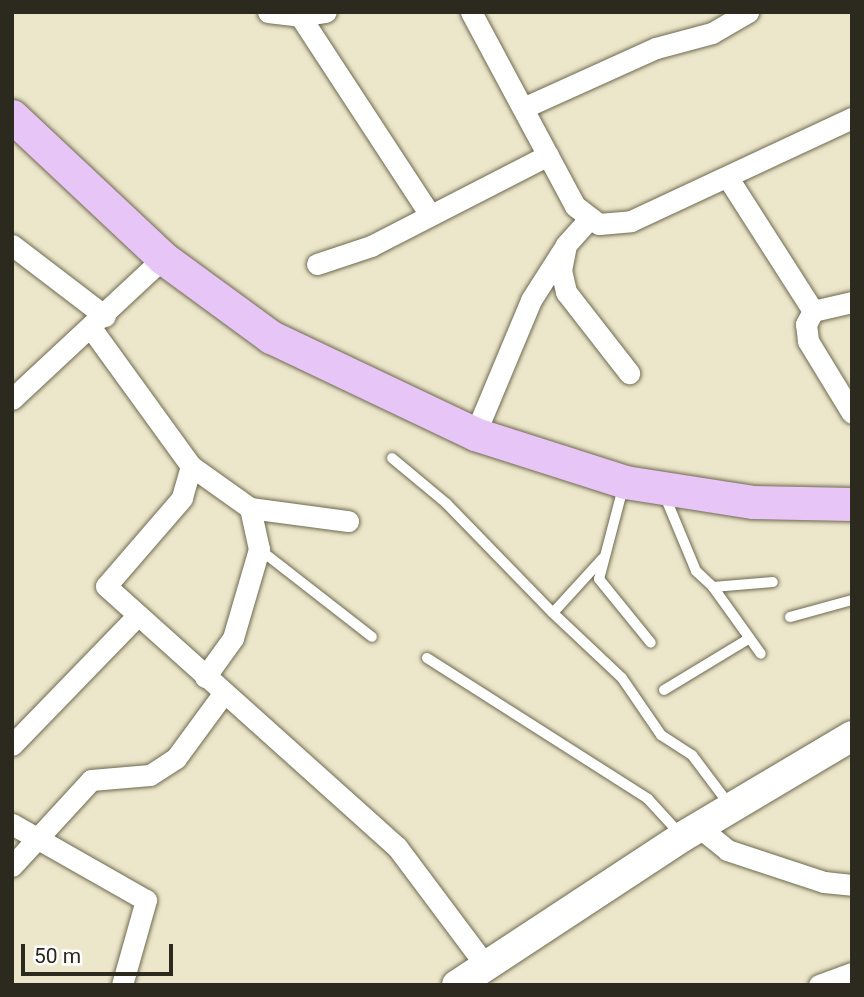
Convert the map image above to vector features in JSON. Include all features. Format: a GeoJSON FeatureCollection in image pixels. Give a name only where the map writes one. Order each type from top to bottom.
{"type":"FeatureCollection","features":[{"type":"Feature","properties":{"kind":"main road"},"geometry":{"type":"LineString","coordinates":[[12,116],[163,258],[271,337],[475,434],[625,482],[753,502],[852,504]]}},
{"type":"Feature","properties":{"kind":"street"},"geometry":{"type":"LineString","coordinates":[[268,12],[300,16],[326,12]]}},
{"type":"Feature","properties":{"kind":"street"},"geometry":{"type":"LineString","coordinates":[[471,12],[575,206],[599,224],[631,221],[852,118]]}},
{"type":"Feature","properties":{"kind":"street"},"geometry":{"type":"LineString","coordinates":[[523,108],[656,48],[712,33],[748,12]]}},
{"type":"Feature","properties":{"kind":"street"},"geometry":{"type":"LineString","coordinates":[[300,16],[429,213]]}},
{"type":"Feature","properties":{"kind":"street"},"geometry":{"type":"LineString","coordinates":[[317,264],[371,246],[429,213],[548,155]]}},
{"type":"Feature","properties":{"kind":"street"},"geometry":{"type":"LineString","coordinates":[[728,177],[813,312]]}},
{"type":"Feature","properties":{"kind":"street"},"geometry":{"type":"LineString","coordinates":[[475,434],[531,300],[566,245],[590,218]]}},
{"type":"Feature","properties":{"kind":"street"},"geometry":{"type":"LineString","coordinates":[[12,245],[98,322],[191,466],[250,508],[348,521]]}},
{"type":"Feature","properties":{"kind":"street"},"geometry":{"type":"LineString","coordinates":[[566,245],[561,270],[566,292],[629,373]]}},
{"type":"Feature","properties":{"kind":"street"},"geometry":{"type":"LineString","coordinates":[[12,399],[98,322],[163,258]]}},
{"type":"Feature","properties":{"kind":"street"},"geometry":{"type":"LineString","coordinates":[[852,302],[813,312],[806,324],[808,341],[852,412]]}},
{"type":"Feature","properties":{"kind":"street"},"geometry":{"type":"LineString","coordinates":[[191,466],[183,498],[106,586],[397,848],[486,966]]}},
{"type":"Feature","properties":{"kind":"street"},"geometry":{"type":"LineString","coordinates":[[205,677],[233,638],[259,549],[250,508]]}},
{"type":"Feature","properties":{"kind":"street"},"geometry":{"type":"LineString","coordinates":[[12,745],[138,615]]}},
{"type":"Feature","properties":{"kind":"street"},"geometry":{"type":"LineString","coordinates":[[12,866],[91,780],[150,775],[176,758],[223,694]]}},
{"type":"Feature","properties":{"kind":"street"},"geometry":{"type":"LineString","coordinates":[[457,985],[690,832],[852,736]]}},
{"type":"Feature","properties":{"kind":"street"},"geometry":{"type":"LineString","coordinates":[[12,824],[40,837],[146,900],[125,984]]}},
{"type":"Feature","properties":{"kind":"street"},"geometry":{"type":"LineString","coordinates":[[690,832],[727,850],[824,882],[852,884]]}},
{"type":"Feature","properties":{"kind":"street"},"geometry":{"type":"LineString","coordinates":[[819,985],[852,973]]}},
{"type":"Feature","properties":{"kind":"lane"},"geometry":{"type":"LineString","coordinates":[[392,458],[446,503],[553,613],[622,678],[661,736],[692,755],[732,808]]}},
{"type":"Feature","properties":{"kind":"lane"},"geometry":{"type":"LineString","coordinates":[[625,482],[599,579],[651,643]]}},
{"type":"Feature","properties":{"kind":"lane"},"geometry":{"type":"LineString","coordinates":[[662,488],[696,571],[713,587],[761,654]]}},
{"type":"Feature","properties":{"kind":"lane"},"geometry":{"type":"LineString","coordinates":[[259,549],[372,637]]}},
{"type":"Feature","properties":{"kind":"lane"},"geometry":{"type":"LineString","coordinates":[[553,613],[603,558]]}},
{"type":"Feature","properties":{"kind":"lane"},"geometry":{"type":"LineString","coordinates":[[713,587],[773,582]]}},
{"type":"Feature","properties":{"kind":"lane"},"geometry":{"type":"LineString","coordinates":[[790,617],[852,600]]}},
{"type":"Feature","properties":{"kind":"lane"},"geometry":{"type":"LineString","coordinates":[[664,690],[750,638]]}},
{"type":"Feature","properties":{"kind":"lane"},"geometry":{"type":"LineString","coordinates":[[427,658],[648,799],[690,832]]}}]}
